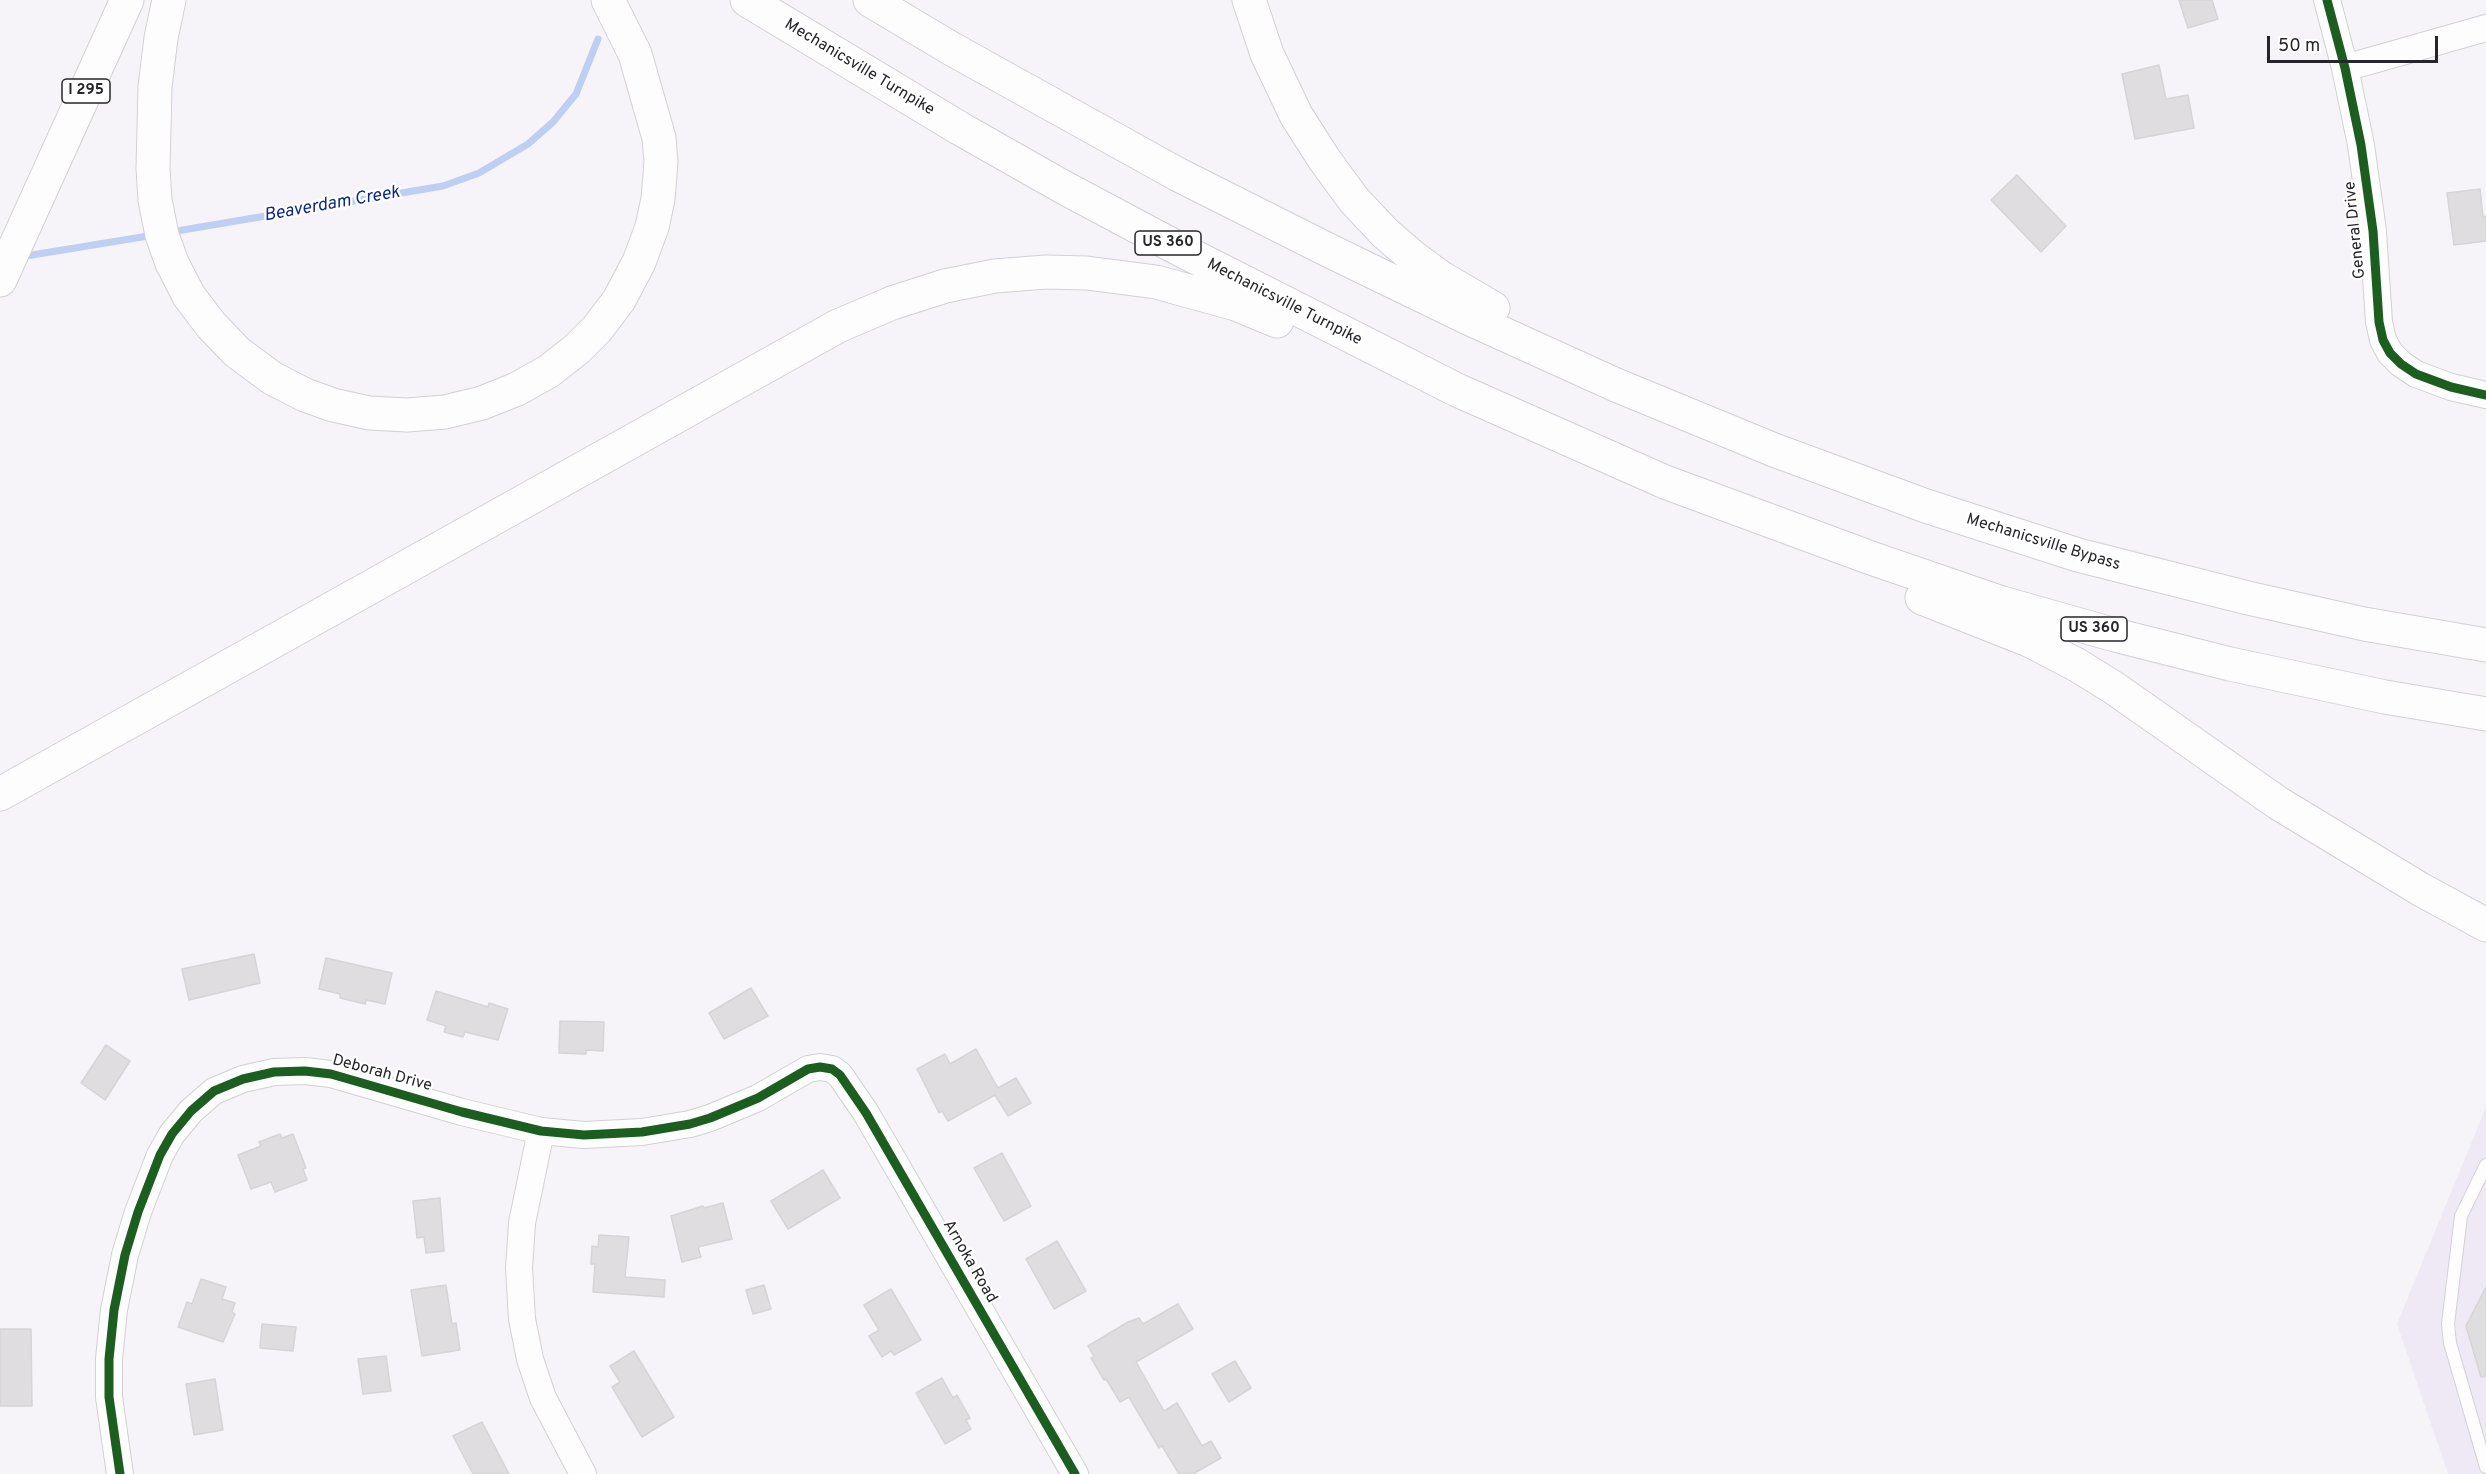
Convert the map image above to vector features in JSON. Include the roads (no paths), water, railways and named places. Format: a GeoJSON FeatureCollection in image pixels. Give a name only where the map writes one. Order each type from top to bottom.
{"type":"FeatureCollection","features":[{"type":"Feature","properties":{"kind":"highway","name":"I 295"},"geometry":{"type":"LineString","coordinates":[[0,280],[126,0]]}},
{"type":"Feature","properties":{"kind":"highway"},"geometry":{"type":"LineString","coordinates":[[169,0],[161,38],[155,87],[153,168],[155,200],[162,235],[172,263],[189,296],[211,325],[237,352],[272,378],[305,395],[333,405],[369,413],[407,415],[445,412],[482,403],[517,389],[549,371],[577,350],[597,329],[619,300],[639,262],[652,227],[658,199],[661,162],[659,138],[635,54],[608,0]]}},
{"type":"Feature","properties":{"kind":"highway","name":"Mechanicsville Turnpike"},"geometry":{"type":"LineString","coordinates":[[747,0],[959,128],[1173,246],[1457,390],[1713,500]]}},
{"type":"Feature","properties":{"kind":"highway","name":"Mechanicsville Bypass"},"geometry":{"type":"LineString","coordinates":[[870,0],[952,49],[1177,174],[1466,317],[1616,385],[1774,450],[1926,506],[2078,555],[2248,598],[2364,624],[2486,645]]}},
{"type":"Feature","properties":{"kind":"highway"},"geometry":{"type":"LineString","coordinates":[[1250,0],[1267,54],[1296,115],[1354,200],[1385,233],[1413,257],[1471,296],[1531,327],[1926,506]]}},
{"type":"Feature","properties":{"kind":"highway"},"geometry":{"type":"LineString","coordinates":[[0,794],[838,326],[892,303],[945,286],[995,276],[1046,272],[1087,273],[1156,282],[1185,289],[1253,311],[1343,352],[1605,455]]}},
{"type":"Feature","properties":{"kind":"highway"},"geometry":{"type":"LineString","coordinates":[[1713,500],[1929,601],[2031,641],[2078,665],[2278,803],[2420,889],[2486,925]]}},
{"type":"Feature","properties":{"kind":"highway","name":"US 360"},"geometry":{"type":"LineString","coordinates":[[1713,500],[1969,592],[2115,635],[2230,664],[2385,697],[2486,714]]}},
{"type":"Feature","properties":{"kind":"highway"},"geometry":{"type":"LineString","coordinates":[[2248,598],[2486,627]]}},
{"type":"Feature","properties":{"kind":"street","name":"General Drive"},"geometry":{"type":"LineString","coordinates":[[2327,0],[2345,68],[2361,146],[2373,231],[2379,321],[2383,340],[2390,353],[2416,374],[2451,387],[2486,395]]}},
{"type":"Feature","properties":{"kind":"street"},"geometry":{"type":"LineString","coordinates":[[2345,68],[2486,28]]}},
{"type":"Feature","properties":{"kind":"street","name":"Deborah Drive"},"geometry":{"type":"LineString","coordinates":[[120,1474],[109,1397],[109,1359],[114,1310],[125,1255],[138,1212],[160,1155],[172,1134],[191,1111],[214,1091],[243,1079],[274,1072],[305,1071],[331,1074],[462,1112],[541,1131],[584,1135],[631,1133],[690,1124],[758,1098],[808,1069],[820,1066],[832,1069]]}},
{"type":"Feature","properties":{"kind":"street","name":"Arnoka Road"},"geometry":{"type":"LineString","coordinates":[[832,1069],[840,1075],[866,1113],[1075,1474]]}},
{"type":"Feature","properties":{"kind":"street"},"geometry":{"type":"LineString","coordinates":[[541,1131],[522,1224],[519,1268],[522,1319],[530,1359],[543,1398],[583,1474]]}},
{"type":"Feature","properties":{"kind":"lane"},"geometry":{"type":"LineString","coordinates":[[2486,1165],[2461,1216],[2448,1324],[2450,1342],[2486,1467]]}},
{"type":"Feature","properties":{"kind":"waterway","name":"Beaverdam Creek"},"geometry":{"type":"LineString","coordinates":[[171,232],[443,186],[479,173],[528,144],[553,122],[576,94],[598,39]]}},
{"type":"Feature","properties":{"kind":"waterway","name":"Beaverdam Creek"},"geometry":{"type":"LineString","coordinates":[[20,257],[154,235]]}}]}
